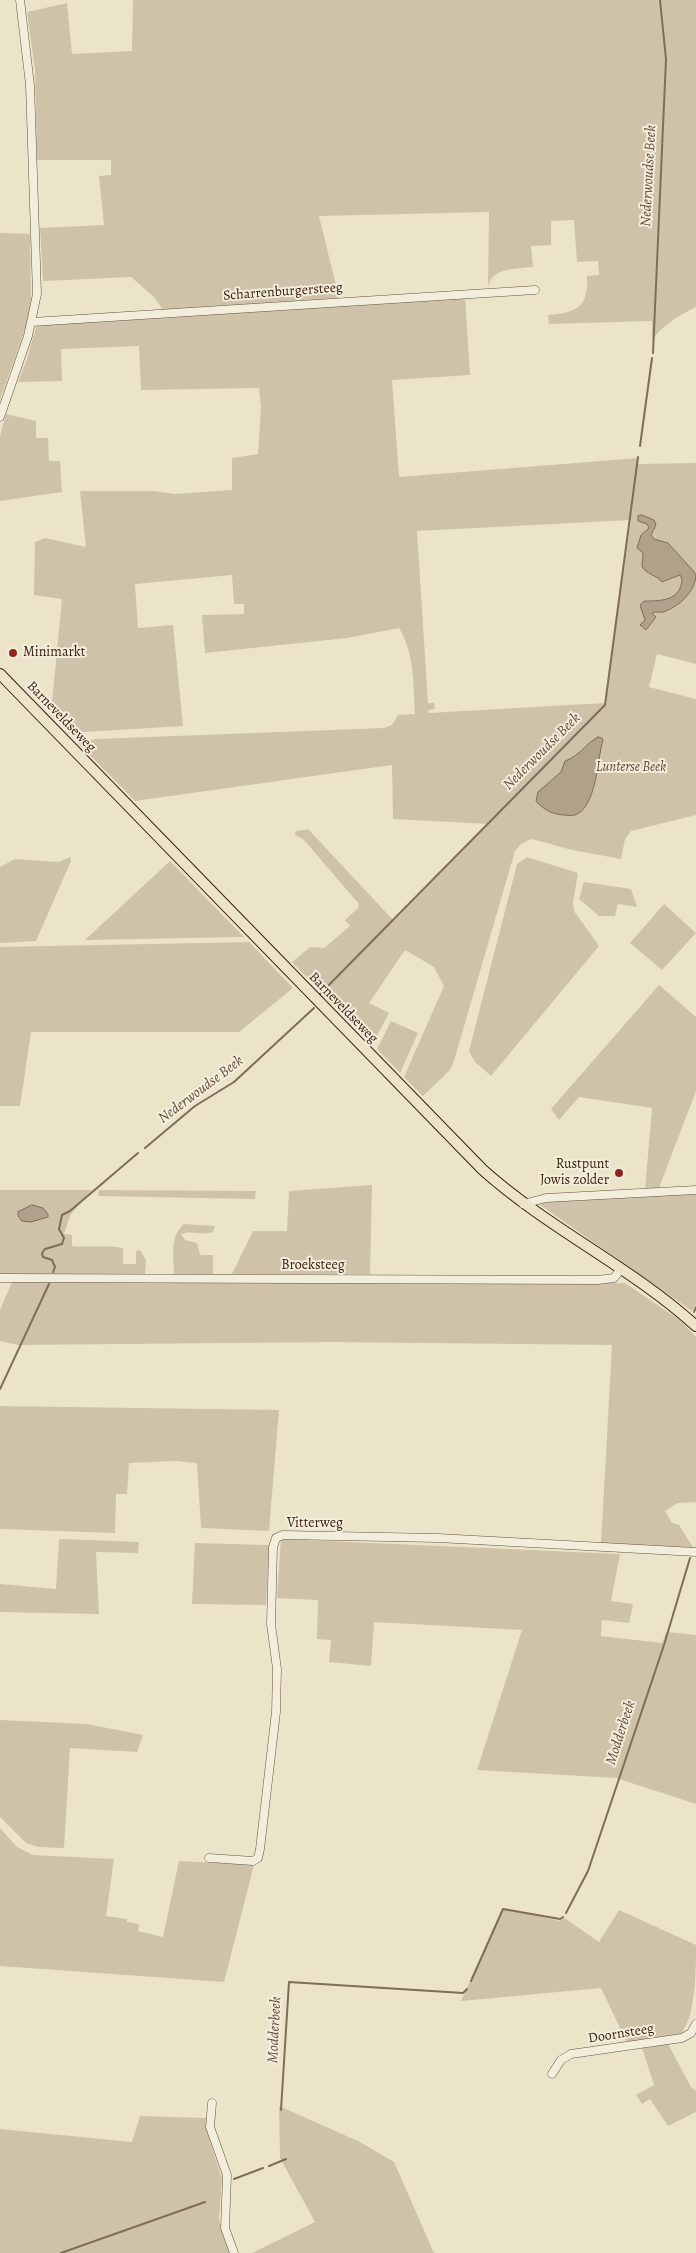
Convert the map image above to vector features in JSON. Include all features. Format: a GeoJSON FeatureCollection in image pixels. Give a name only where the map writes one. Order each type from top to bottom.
{"type":"FeatureCollection","features":[{"type":"Feature","properties":{"kind":"main road","name":"Barneveldseweg"},"geometry":{"type":"LineString","coordinates":[[0,674],[483,1170],[523,1204],[621,1269],[681,1312],[696,1326]]}},
{"type":"Feature","properties":{"kind":"street"},"geometry":{"type":"LineString","coordinates":[[0,417],[20,364],[32,322],[37,294],[30,85],[20,0]]}},
{"type":"Feature","properties":{"kind":"street","name":"Scharrenburgersteeg"},"geometry":{"type":"LineString","coordinates":[[32,322],[535,290]]}},
{"type":"Feature","properties":{"kind":"street"},"geometry":{"type":"LineString","coordinates":[[523,1204],[546,1198],[696,1190]]}},
{"type":"Feature","properties":{"kind":"street","name":"Broeksteeg"},"geometry":{"type":"LineString","coordinates":[[0,1278],[609,1280],[614,1278],[621,1269]]}},
{"type":"Feature","properties":{"kind":"street","name":"Vitterweg"},"geometry":{"type":"LineString","coordinates":[[209,1858],[253,1861],[258,1858],[260,1849],[276,1712],[277,1670],[271,1624],[273,1547],[276,1538],[283,1535],[438,1538],[696,1552]]}},
{"type":"Feature","properties":{"kind":"street","name":"Doornsteeg"},"geometry":{"type":"LineString","coordinates":[[552,2074],[561,2060],[571,2054],[682,2038],[691,2032],[696,2024]]}},
{"type":"Feature","properties":{"kind":"street"},"geometry":{"type":"LineString","coordinates":[[212,2103],[210,2127],[227,2174],[225,2228],[234,2253]]}},
{"type":"Feature","properties":{"kind":"green space"},"geometry":{"type":"Polygon","coordinates":[[[133,0],[696,0],[696,307],[661,329],[652,340],[652,321],[549,324],[548,315],[566,313],[583,302],[586,295],[587,276],[599,275],[598,261],[577,262],[574,220],[551,221],[551,245],[531,246],[533,267],[500,272],[490,280],[488,287],[489,212],[319,216],[339,298],[163,310],[154,297],[131,277],[43,281],[40,228],[104,225],[99,176],[111,175],[111,160],[37,160],[35,70],[27,12],[67,3],[72,54],[132,51],[133,0]]]}},
{"type":"Feature","properties":{"kind":"green space"},"geometry":{"type":"Polygon","coordinates":[[[0,233],[30,234],[31,299],[28,321],[0,400],[0,233]]]}},
{"type":"Feature","properties":{"kind":"green space","name":"Lunterse Beek"},"geometry":{"type":"Polygon","coordinates":[[[465,296],[470,375],[392,380],[399,477],[639,458],[638,464],[696,463],[696,664],[657,654],[649,687],[696,699],[696,815],[631,831],[625,839],[621,859],[572,850],[532,839],[521,844],[515,851],[454,1061],[450,1070],[423,1096],[404,1077],[444,986],[434,967],[405,950],[369,1003],[389,1013],[372,1045],[292,962],[310,947],[324,948],[350,926],[345,920],[358,908],[359,904],[304,840],[294,834],[297,831],[308,829],[394,921],[489,824],[393,819],[392,765],[135,801],[78,743],[96,739],[384,728],[392,725],[398,715],[415,714],[411,659],[399,628],[347,638],[205,653],[202,615],[244,614],[244,604],[234,604],[232,575],[135,584],[138,628],[173,625],[183,726],[69,733],[51,713],[62,599],[34,595],[35,542],[45,538],[86,547],[80,491],[153,491],[175,494],[232,490],[232,458],[258,454],[261,407],[259,388],[141,390],[139,346],[61,349],[62,381],[18,382],[37,324],[465,296]],[[631,520],[417,531],[428,703],[434,703],[435,709],[428,710],[429,713],[605,703],[631,520]]]}},
{"type":"Feature","properties":{"kind":"green space"},"geometry":{"type":"Polygon","coordinates":[[[6,414],[36,421],[36,438],[48,438],[49,461],[60,461],[62,492],[0,501],[0,436],[6,414]]]}},
{"type":"Feature","properties":{"kind":"green space"},"geometry":{"type":"Polygon","coordinates":[[[70,857],[71,861],[36,941],[0,943],[0,867],[15,859],[59,862],[70,857]]]}},
{"type":"Feature","properties":{"kind":"green space"},"geometry":{"type":"Polygon","coordinates":[[[527,857],[578,873],[573,902],[574,911],[599,946],[491,1076],[475,1062],[469,1051],[517,864],[527,857]]]}},
{"type":"Feature","properties":{"kind":"green space"},"geometry":{"type":"Polygon","coordinates":[[[170,861],[244,937],[85,940],[170,861]]]}},
{"type":"Feature","properties":{"kind":"green space"},"geometry":{"type":"Polygon","coordinates":[[[584,882],[631,889],[637,907],[618,904],[615,916],[599,916],[579,899],[584,882]]]}},
{"type":"Feature","properties":{"kind":"green space"},"geometry":{"type":"Polygon","coordinates":[[[664,904],[696,933],[662,970],[630,943],[664,904]]]}},
{"type":"Feature","properties":{"kind":"green space"},"geometry":{"type":"Polygon","coordinates":[[[249,942],[293,988],[239,1032],[31,1032],[20,1106],[0,1106],[0,947],[249,942]]]}},
{"type":"Feature","properties":{"kind":"green space"},"geometry":{"type":"Polygon","coordinates":[[[659,985],[696,1017],[696,1091],[659,1188],[645,1190],[652,1108],[579,1097],[559,1120],[551,1109],[659,985]]]}},
{"type":"Feature","properties":{"kind":"green space"},"geometry":{"type":"Polygon","coordinates":[[[391,1021],[418,1033],[400,1073],[377,1049],[391,1021]]]}},
{"type":"Feature","properties":{"kind":"green space"},"geometry":{"type":"Polygon","coordinates":[[[372,1185],[370,1274],[232,1274],[253,1231],[287,1231],[289,1191],[372,1185]]]}},
{"type":"Feature","properties":{"kind":"green space"},"geometry":{"type":"Polygon","coordinates":[[[0,1190],[92,1190],[71,1214],[64,1234],[72,1235],[72,1246],[123,1248],[123,1264],[136,1264],[136,1251],[140,1250],[146,1260],[145,1274],[0,1274],[0,1190]]]}},
{"type":"Feature","properties":{"kind":"green space"},"geometry":{"type":"Polygon","coordinates":[[[99,1190],[256,1191],[255,1199],[98,1196],[99,1190]]]}},
{"type":"Feature","properties":{"kind":"green space"},"geometry":{"type":"Polygon","coordinates":[[[696,1194],[696,1304],[692,1311],[536,1202],[696,1194]]]}},
{"type":"Feature","properties":{"kind":"green space"},"geometry":{"type":"Polygon","coordinates":[[[184,1224],[215,1226],[213,1232],[209,1233],[181,1234],[185,1240],[197,1243],[200,1255],[213,1255],[213,1274],[174,1274],[174,1241],[179,1229],[184,1224]]]}},
{"type":"Feature","properties":{"kind":"green space"},"geometry":{"type":"Polygon","coordinates":[[[12,1282],[625,1283],[681,1321],[696,1337],[696,1502],[678,1503],[665,1511],[672,1523],[679,1525],[694,1549],[601,1543],[612,1345],[332,1342],[18,1345],[0,1341],[0,1310],[12,1282]]]}},
{"type":"Feature","properties":{"kind":"green space"},"geometry":{"type":"Polygon","coordinates":[[[0,1406],[279,1410],[269,1531],[201,1528],[197,1463],[176,1461],[129,1463],[127,1494],[116,1494],[115,1533],[0,1529],[0,1406]]]}},
{"type":"Feature","properties":{"kind":"green space"},"geometry":{"type":"Polygon","coordinates":[[[281,1539],[620,1554],[611,1601],[633,1604],[629,1623],[602,1620],[601,1636],[662,1643],[666,1632],[696,1635],[696,1804],[616,1778],[477,1770],[522,1630],[374,1622],[371,1666],[329,1662],[331,1640],[317,1639],[318,1600],[277,1598],[281,1539]]]}},
{"type":"Feature","properties":{"kind":"green space"},"geometry":{"type":"Polygon","coordinates":[[[59,1540],[139,1542],[138,1553],[96,1552],[99,1614],[0,1612],[0,1584],[56,1589],[59,1540]]]}},
{"type":"Feature","properties":{"kind":"green space"},"geometry":{"type":"Polygon","coordinates":[[[195,1543],[269,1545],[266,1605],[192,1604],[195,1543]]]}},
{"type":"Feature","properties":{"kind":"green space"},"geometry":{"type":"Polygon","coordinates":[[[0,1720],[87,1724],[143,1735],[137,1752],[70,1748],[64,1848],[38,1847],[26,1843],[0,1817],[0,1720]]]}},
{"type":"Feature","properties":{"kind":"green space"},"geometry":{"type":"Polygon","coordinates":[[[0,1828],[17,1847],[33,1855],[114,1859],[106,1916],[127,1919],[127,1922],[139,1924],[138,1931],[163,1937],[179,1861],[254,1865],[224,1982],[0,1966],[0,1828]]]}},
{"type":"Feature","properties":{"kind":"green space"},"geometry":{"type":"Polygon","coordinates":[[[503,1908],[560,1921],[563,1917],[599,1942],[619,1910],[696,1945],[694,1996],[688,2021],[683,2031],[677,2037],[627,2043],[601,1988],[461,2001],[503,1908]]]}},
{"type":"Feature","properties":{"kind":"green space"},"geometry":{"type":"Polygon","coordinates":[[[668,2044],[691,2087],[696,2091],[696,2112],[668,2126],[650,2099],[642,2104],[636,2095],[654,2085],[642,2048],[668,2044]]]}},
{"type":"Feature","properties":{"kind":"green space"},"geometry":{"type":"Polygon","coordinates":[[[279,2106],[360,2142],[394,2162],[434,2253],[252,2253],[315,2222],[280,2158],[279,2106]]]}},
{"type":"Feature","properties":{"kind":"green space"},"geometry":{"type":"Polygon","coordinates":[[[140,2116],[206,2118],[210,2141],[222,2179],[219,2220],[230,2253],[0,2253],[0,2129],[132,2142],[140,2116]]]}},
{"type":"Feature","properties":{"kind":"shaded area"},"geometry":{"type":"Polygon","coordinates":[[[642,515],[654,520],[656,525],[651,535],[654,539],[668,543],[696,574],[693,586],[686,598],[669,610],[652,613],[656,617],[646,630],[640,625],[645,620],[640,605],[644,601],[663,600],[674,596],[681,586],[682,579],[680,575],[662,582],[643,568],[643,553],[637,548],[641,535],[649,528],[647,524],[638,521],[638,516],[642,515]]]}},
{"type":"Feature","properties":{"kind":"shaded area"},"geometry":{"type":"Polygon","coordinates":[[[598,737],[603,740],[595,782],[588,803],[575,815],[552,813],[542,807],[536,801],[538,792],[561,772],[565,761],[575,756],[598,737]]]}},
{"type":"Feature","properties":{"kind":"shaded area"},"geometry":{"type":"Polygon","coordinates":[[[32,1205],[43,1208],[48,1217],[31,1222],[22,1221],[18,1216],[18,1212],[32,1205]]]}},
{"type":"Feature","properties":{"kind":"waterway","name":"Nederwoudse Beek"},"geometry":{"type":"LineString","coordinates":[[653,353],[666,59],[660,0]]}},
{"type":"Feature","properties":{"kind":"waterway","name":"Nederwoudse Beek"},"geometry":{"type":"LineString","coordinates":[[640,446],[652,358]]}},
{"type":"Feature","properties":{"kind":"waterway","name":"Nederwoudse Beek"},"geometry":{"type":"LineString","coordinates":[[320,994],[605,705],[638,457]]}},
{"type":"Feature","properties":{"kind":"waterway","name":"Nederwoudse Beek"},"geometry":{"type":"LineString","coordinates":[[145,1148],[195,1106],[234,1082],[314,1008]]}},
{"type":"Feature","properties":{"kind":"waterway","name":"Nederwoudse Beek"},"geometry":{"type":"LineString","coordinates":[[53,1272],[55,1267],[52,1260],[43,1257],[42,1253],[45,1249],[62,1244],[64,1238],[59,1229],[62,1215],[70,1211],[138,1153]]}},
{"type":"Feature","properties":{"kind":"waterway","name":"Nederwoudse Beek"},"geometry":{"type":"LineString","coordinates":[[0,1389],[49,1284]]}},
{"type":"Feature","properties":{"kind":"waterway"},"geometry":{"type":"LineString","coordinates":[[694,1312],[696,1307]]}},
{"type":"Feature","properties":{"kind":"waterway","name":"Modderbeek"},"geometry":{"type":"LineString","coordinates":[[566,1913],[588,1871],[664,1645],[690,1558]]}},
{"type":"Feature","properties":{"kind":"waterway","name":"Modderbeek"},"geometry":{"type":"LineString","coordinates":[[471,1981],[503,1909],[560,1919],[563,1917]]}},
{"type":"Feature","properties":{"kind":"waterway","name":"Modderbeek"},"geometry":{"type":"LineString","coordinates":[[281,2110],[289,1982],[463,1993],[467,1989]]}},
{"type":"Feature","properties":{"kind":"waterway","name":"Modderbeek"},"geometry":{"type":"LineString","coordinates":[[269,2166],[286,2159]]}},
{"type":"Feature","properties":{"kind":"waterway","name":"Modderbeek"},"geometry":{"type":"LineString","coordinates":[[234,2179],[263,2168]]}},
{"type":"Feature","properties":{"kind":"waterway","name":"Modderbeek"},"geometry":{"type":"LineString","coordinates":[[61,2253],[205,2202]]}},
{"type":"Feature","properties":{"kind":"place","name":"Minimarkt"},"geometry":{"type":"Point","coordinates":[13,653]}},
{"type":"Feature","properties":{"kind":"place","name":"Rustpunt Jowis zolder"},"geometry":{"type":"Point","coordinates":[619,1173]}}]}
